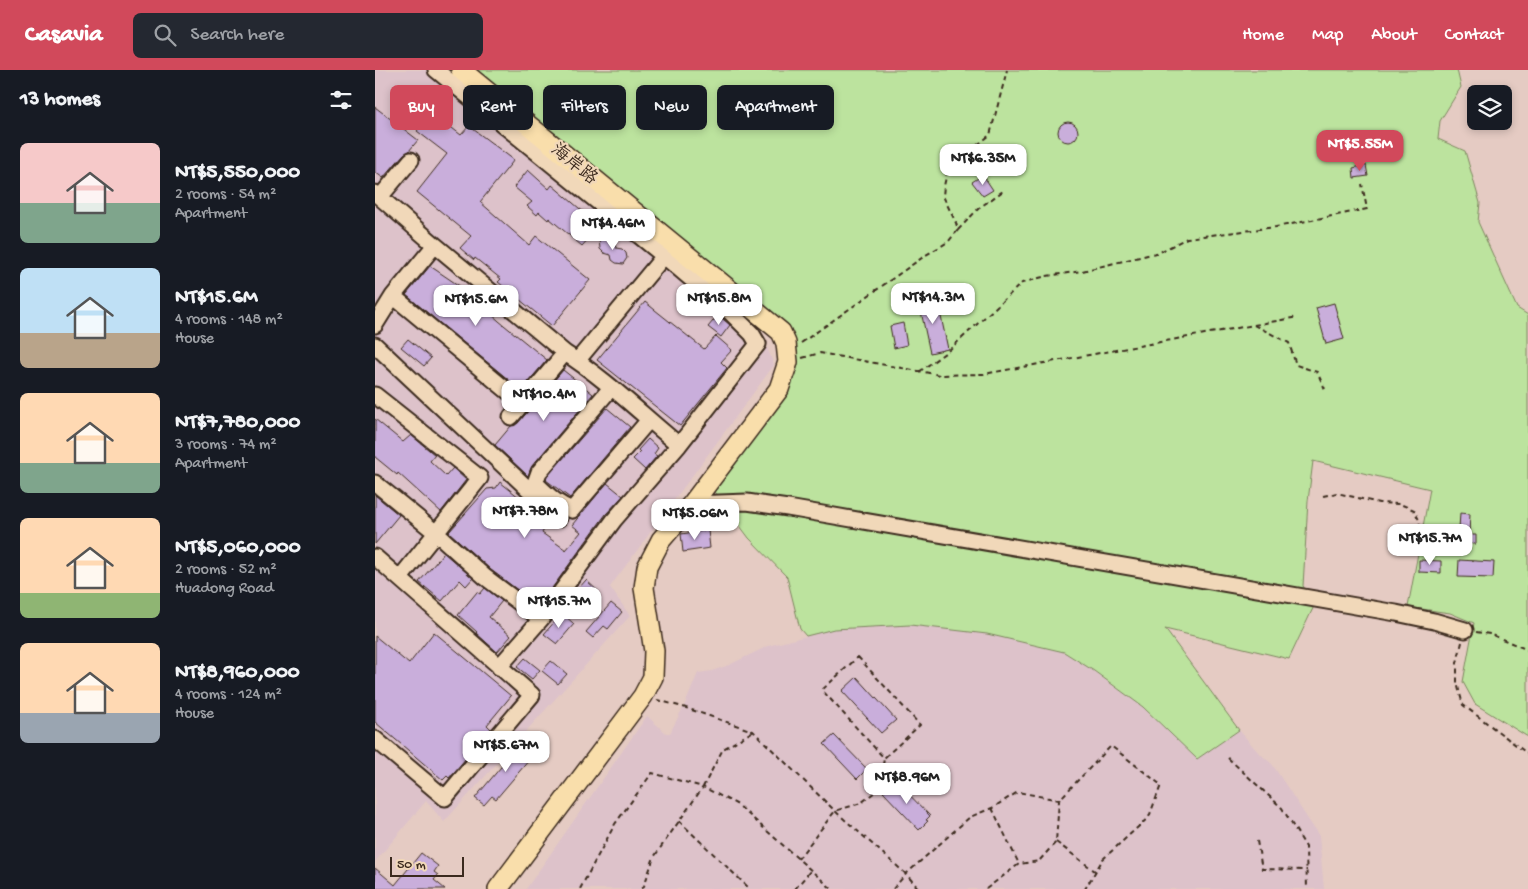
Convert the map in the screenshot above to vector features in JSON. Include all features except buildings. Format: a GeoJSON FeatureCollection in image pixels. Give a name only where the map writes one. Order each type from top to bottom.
{"type":"FeatureCollection","features":[{"type":"Feature","properties":{"kind":"main road","name":"海岸路"},"geometry":{"type":"LineString","coordinates":[[461,70],[781,332],[786,343],[788,362]]}},
{"type":"Feature","properties":{"kind":"main road"},"geometry":{"type":"LineString","coordinates":[[498,889],[643,696],[653,677],[654,651],[645,588],[647,568],[661,540],[692,504],[779,389],[788,362]]}},
{"type":"Feature","properties":{"kind":"street"},"geometry":{"type":"LineString","coordinates":[[436,70],[730,312],[758,344],[679,445],[614,520],[541,619],[499,667]]}},
{"type":"Feature","properties":{"kind":"street"},"geometry":{"type":"LineString","coordinates":[[411,160],[377,195],[435,245],[679,445]]}},
{"type":"Feature","properties":{"kind":"street"},"geometry":{"type":"LineString","coordinates":[[375,325],[393,296],[435,245]]}},
{"type":"Feature","properties":{"kind":"street"},"geometry":{"type":"LineString","coordinates":[[511,417],[522,403],[571,357],[664,256]]}},
{"type":"Feature","properties":{"kind":"street"},"geometry":{"type":"LineString","coordinates":[[393,296],[522,403]]}},
{"type":"Feature","properties":{"kind":"street"},"geometry":{"type":"LineString","coordinates":[[375,345],[559,518]]}},
{"type":"Feature","properties":{"kind":"street"},"geometry":{"type":"LineString","coordinates":[[611,388],[539,472],[535,483],[553,500],[572,510],[649,420]]}},
{"type":"Feature","properties":{"kind":"street"},"geometry":{"type":"LineString","coordinates":[[375,395],[480,478],[399,578]]}},
{"type":"Feature","properties":{"kind":"street"},"geometry":{"type":"LineString","coordinates":[[375,483],[435,532],[485,577],[541,619]]}},
{"type":"Feature","properties":{"kind":"street"},"geometry":{"type":"LineString","coordinates":[[692,504],[747,502],[789,508],[1396,613],[1465,630]]}},
{"type":"Feature","properties":{"kind":"street"},"geometry":{"type":"LineString","coordinates":[[375,557],[532,695],[445,798],[375,739]]}},
{"type":"Feature","properties":{"kind":"path"},"geometry":{"type":"LineString","coordinates":[[958,230],[943,196],[943,186],[949,168],[990,135],[1007,70]]}},
{"type":"Feature","properties":{"kind":"path"},"geometry":{"type":"LineString","coordinates":[[919,372],[949,350],[1022,283],[1046,276],[1082,271],[1160,252],[1187,238],[1276,227],[1367,209],[1362,184]]}},
{"type":"Feature","properties":{"kind":"path"},"geometry":{"type":"LineString","coordinates":[[788,362],[799,344],[948,242],[979,208],[1003,191]]}},
{"type":"Feature","properties":{"kind":"path"},"geometry":{"type":"LineString","coordinates":[[788,362],[819,353],[941,375],[984,374],[1299,317]]}},
{"type":"Feature","properties":{"kind":"path"},"geometry":{"type":"LineString","coordinates":[[1254,326],[1289,343],[1296,365],[1317,372],[1325,389]]}},
{"type":"Feature","properties":{"kind":"path"},"geometry":{"type":"LineString","coordinates":[[1323,496],[1337,493],[1379,503],[1400,504],[1414,510],[1420,522],[1416,548]]}},
{"type":"Feature","properties":{"kind":"path"},"geometry":{"type":"LineString","coordinates":[[1528,650],[1490,634],[1465,630],[1457,663],[1457,683],[1463,705],[1528,754]]}},
{"type":"Feature","properties":{"kind":"path"},"geometry":{"type":"LineString","coordinates":[[798,859],[835,811],[861,803],[880,788],[884,758],[920,725],[858,658],[822,690],[884,758]]}},
{"type":"Feature","properties":{"kind":"path"},"geometry":{"type":"LineString","coordinates":[[643,696],[683,707],[753,731],[919,889]]}},
{"type":"Feature","properties":{"kind":"path"},"geometry":{"type":"LineString","coordinates":[[642,889],[654,857],[703,787],[723,749],[753,731]]}},
{"type":"Feature","properties":{"kind":"path"},"geometry":{"type":"LineString","coordinates":[[986,889],[1019,864],[1039,861],[1055,842],[1059,800],[1111,746],[1161,784],[1149,817],[1103,859],[1085,889]]}},
{"type":"Feature","properties":{"kind":"path"},"geometry":{"type":"LineString","coordinates":[[1228,758],[1282,808],[1306,847],[1307,889]]}},
{"type":"Feature","properties":{"kind":"path"},"geometry":{"type":"LineString","coordinates":[[580,889],[615,824],[652,773],[703,787],[738,805],[832,889]]}},
{"type":"Feature","properties":{"kind":"path"},"geometry":{"type":"LineString","coordinates":[[893,889],[905,874],[970,817],[992,808],[1019,792],[1059,800]]}},
{"type":"Feature","properties":{"kind":"path"},"geometry":{"type":"LineString","coordinates":[[992,808],[1019,864]]}},
{"type":"Feature","properties":{"kind":"path"},"geometry":{"type":"LineString","coordinates":[[679,821],[750,889]]}},
{"type":"Feature","properties":{"kind":"path"},"geometry":{"type":"LineString","coordinates":[[1257,840],[1261,869],[1307,870]]}},
{"type":"Feature","properties":{"kind":"path"},"geometry":{"type":"LineString","coordinates":[[1055,842],[1095,871]]}},
{"type":"Feature","properties":{"kind":"path"},"geometry":{"type":"LineString","coordinates":[[795,889],[811,870]]}},
{"type":"Feature","properties":{"kind":"path"},"geometry":{"type":"LineString","coordinates":[[644,886],[647,889]]}},
{"type":"Feature","properties":{"kind":"shaded area"},"geometry":{"type":"Polygon","coordinates":[[[375,70],[445,70],[463,85],[463,130],[519,130],[757,323],[774,365],[610,587],[630,616],[444,822],[426,801],[375,862],[375,70]]]}},
{"type":"Feature","properties":{"kind":"shaded area"},"geometry":{"type":"Polygon","coordinates":[[[910,625],[987,634],[1064,652],[1094,671],[1143,707],[1197,759],[1239,730],[1258,752],[1272,764],[1319,836],[1324,889],[526,889],[647,716],[666,733],[670,733],[698,673],[712,671],[729,665],[768,646],[834,629],[910,625]]]}},
{"type":"Feature","properties":{"kind":"green space"},"geometry":{"type":"Polygon","coordinates":[[[472,70],[1457,70],[1461,87],[1440,121],[1438,139],[1465,151],[1480,203],[1478,222],[1517,308],[1528,315],[1528,737],[1475,704],[1463,682],[1474,623],[1450,613],[1408,607],[1430,489],[1313,461],[1308,501],[1303,586],[1315,604],[1289,659],[1165,629],[1239,730],[1197,759],[1143,707],[1094,671],[1064,652],[987,634],[910,625],[834,629],[806,636],[800,629],[787,577],[749,538],[713,490],[788,390],[797,369],[794,337],[544,130],[626,130],[626,85],[543,85],[543,129],[533,121],[533,85],[490,85],[472,70]]]}}]}
